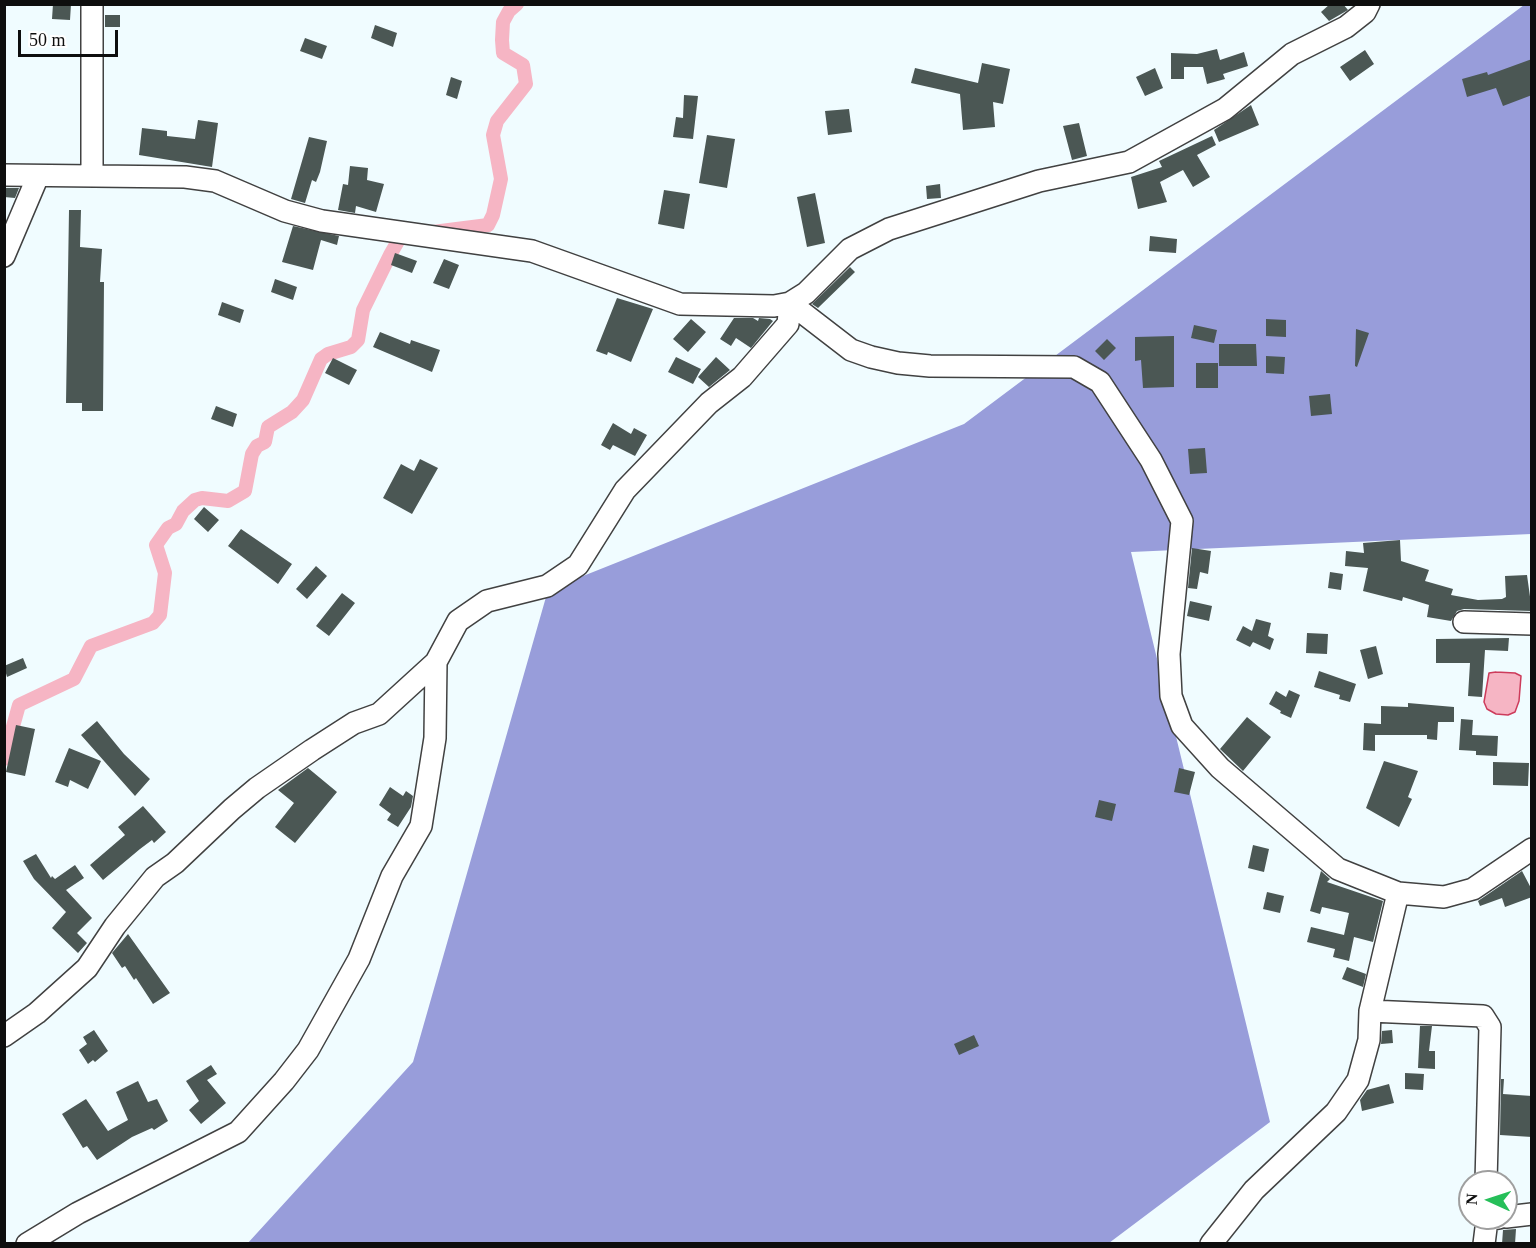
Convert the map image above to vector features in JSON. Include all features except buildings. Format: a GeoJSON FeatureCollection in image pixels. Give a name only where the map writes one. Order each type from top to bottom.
{"type":"FeatureCollection","features":[{"type":"Feature","properties":{"kind":"street"},"geometry":{"type":"LineString","coordinates":[[92,4],[92,176]]}},
{"type":"Feature","properties":{"kind":"street"},"geometry":{"type":"LineString","coordinates":[[4,175],[184,177],[215,181],[285,211],[322,221],[416,237],[459,238],[532,251],[680,304],[774,306],[790,303],[806,293],[850,249],[889,229],[1039,181],[1129,162],[1225,109],[1292,54],[1346,27],[1365,12],[1369,4]]}},
{"type":"Feature","properties":{"kind":"street"},"geometry":{"type":"LineString","coordinates":[[4,256],[38,176]]}},
{"type":"Feature","properties":{"kind":"street"},"geometry":{"type":"LineString","coordinates":[[4,1036],[37,1013],[87,968],[115,926],[155,877],[176,863],[257,788],[354,723],[379,714],[436,662],[458,621],[487,600],[547,586],[578,566],[625,490],[709,403],[742,376],[788,324],[790,303]]}},
{"type":"Feature","properties":{"kind":"street"},"geometry":{"type":"LineString","coordinates":[[790,303],[851,350],[871,357],[898,363],[930,366],[1074,367],[1100,382],[1151,460],[1182,520],[1169,654],[1171,696],[1182,726],[1221,768],[1338,869],[1398,892],[1444,897],[1473,889],[1532,849]]}},
{"type":"Feature","properties":{"kind":"street"},"geometry":{"type":"LineString","coordinates":[[1464,622],[1532,624]]}},
{"type":"Feature","properties":{"kind":"street"},"geometry":{"type":"LineString","coordinates":[[27,1244],[78,1213],[238,1132],[308,1050],[359,959],[392,876],[421,826],[435,738],[436,662]]}},
{"type":"Feature","properties":{"kind":"street"},"geometry":{"type":"LineString","coordinates":[[1211,1244],[1254,1190],[1341,1104],[1358,1080],[1369,1040],[1370,1011],[1398,892]]}},
{"type":"Feature","properties":{"kind":"street"},"geometry":{"type":"LineString","coordinates":[[1370,1011],[1483,1016],[1490,1027],[1486,1170]]}},
{"type":"Feature","properties":{"kind":"street"},"geometry":{"type":"LineString","coordinates":[[1484,1244],[1490,1230]]}},
{"type":"Feature","properties":{"kind":"shaded area"},"geometry":{"type":"Polygon","coordinates":[[[1524,5],[1531,5],[1531,534],[1131,552],[1270,1122],[1109,1243],[247,1244],[413,1062],[548,590],[964,424],[1524,5]]]}},
{"type":"Feature","properties":{"kind":"shaded area"},"geometry":{"type":"Polygon","coordinates":[[[1489,673],[1515,673],[1521,676],[1519,701],[1515,712],[1508,715],[1496,714],[1487,709],[1484,702],[1489,673]]]}},
{"type":"Feature","properties":{"kind":"waterway"},"geometry":{"type":"LineString","coordinates":[[433,232],[488,225],[493,215],[501,179],[493,135],[497,121],[526,84],[523,65],[503,53],[503,22],[509,11],[517,4]]}},
{"type":"Feature","properties":{"kind":"waterway"},"geometry":{"type":"LineString","coordinates":[[4,759],[19,705],[74,679],[91,646],[153,623],[160,615],[165,573],[156,545],[168,528],[176,524],[183,511],[195,500],[202,498],[228,501],[245,491],[252,454],[257,446],[265,442],[268,427],[292,412],[303,400],[321,359],[328,354],[351,347],[358,340],[363,310],[390,255],[405,229],[408,230]]}}]}
